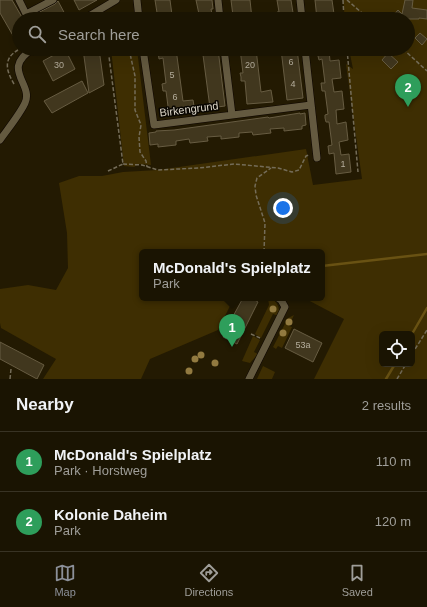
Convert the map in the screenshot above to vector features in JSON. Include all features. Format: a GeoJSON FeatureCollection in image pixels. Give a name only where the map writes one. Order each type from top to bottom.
{"type":"FeatureCollection","features":[{"type":"Feature","properties":{"kind":"street"},"geometry":{"type":"LineString","coordinates":[[19,0],[25,12]]}},
{"type":"Feature","properties":{"kind":"street"},"geometry":{"type":"LineString","coordinates":[[30,12],[53,0]]}},
{"type":"Feature","properties":{"kind":"street"},"geometry":{"type":"LineString","coordinates":[[96,12],[116,0]]}},
{"type":"Feature","properties":{"kind":"street"},"geometry":{"type":"LineString","coordinates":[[137,0],[138,12]]}},
{"type":"Feature","properties":{"kind":"street"},"geometry":{"type":"LineString","coordinates":[[218,0],[219,12]]}},
{"type":"Feature","properties":{"kind":"street"},"geometry":{"type":"LineString","coordinates":[[300,0],[301,12]]}},
{"type":"Feature","properties":{"kind":"street"},"geometry":{"type":"LineString","coordinates":[[0,140],[26,103],[26,94],[18,73],[18,63],[22,56]]}},
{"type":"Feature","properties":{"kind":"street","name":"Birkengrund"},"geometry":{"type":"LineString","coordinates":[[144,56],[154,124],[311,105]]}},
{"type":"Feature","properties":{"kind":"street","name":"Birkengrund"},"geometry":{"type":"LineString","coordinates":[[225,56],[232,115]]}},
{"type":"Feature","properties":{"kind":"street"},"geometry":{"type":"LineString","coordinates":[[306,56],[317,156]]}},
{"type":"Feature","properties":{"kind":"street"},"geometry":{"type":"LineString","coordinates":[[249,379],[285,307],[282,301]]}},
{"type":"Feature","properties":{"kind":"path"},"geometry":{"type":"LineString","coordinates":[[343,0],[344,12]]}},
{"type":"Feature","properties":{"kind":"path"},"geometry":{"type":"LineString","coordinates":[[347,0],[361,12]]}},
{"type":"Feature","properties":{"kind":"path"},"geometry":{"type":"LineString","coordinates":[[12,54],[8,62],[7,70],[15,86]]}},
{"type":"Feature","properties":{"kind":"path"},"geometry":{"type":"LineString","coordinates":[[109,56],[123,164]]}},
{"type":"Feature","properties":{"kind":"path"},"geometry":{"type":"LineString","coordinates":[[131,56],[135,76],[135,110],[141,125],[139,137],[140,152],[146,161],[147,167]]}},
{"type":"Feature","properties":{"kind":"path"},"geometry":{"type":"LineString","coordinates":[[348,56],[358,172]]}},
{"type":"Feature","properties":{"kind":"path"},"geometry":{"type":"LineString","coordinates":[[410,56],[427,71]]}},
{"type":"Feature","properties":{"kind":"path"},"geometry":{"type":"LineString","coordinates":[[108,171],[123,164],[142,165],[158,170],[199,168],[234,164],[296,172],[300,170],[306,156],[317,156]]}},
{"type":"Feature","properties":{"kind":"path"},"geometry":{"type":"LineString","coordinates":[[264,249],[265,223],[256,195],[255,186],[258,178],[271,168]]}},
{"type":"Feature","properties":{"kind":"path"},"geometry":{"type":"LineString","coordinates":[[415,349],[427,330]]}},
{"type":"Feature","properties":{"kind":"path"},"geometry":{"type":"LineString","coordinates":[[251,334],[267,342]]}},
{"type":"Feature","properties":{"kind":"path"},"geometry":{"type":"LineString","coordinates":[[397,379],[404,367]]}},
{"type":"Feature","properties":{"kind":"path"},"geometry":{"type":"LineString","coordinates":[[10,379],[11,369]]}},
{"type":"Feature","properties":{"kind":"shaded area"},"geometry":{"type":"Polygon","coordinates":[[[343,0],[427,0],[427,379],[314,379],[344,319],[310,301],[325,301],[325,249],[139,249],[139,301],[232,301],[218,330],[150,359],[141,379],[43,379],[56,359],[1,328],[0,289],[28,285],[56,290],[68,268],[67,233],[59,183],[79,176],[102,176],[123,172],[158,170],[306,149],[313,185],[362,179],[346,64],[353,69],[350,56],[415,56],[415,12],[344,12],[343,0]]]}},
{"type":"Feature","properties":{"kind":"shaded area"},"geometry":{"type":"Polygon","coordinates":[[[112,56],[138,56],[151,165],[139,164],[134,167],[124,166],[112,56]]]}},
{"type":"Feature","properties":{"kind":"shaded area"},"geometry":{"type":"Polygon","coordinates":[[[268,301],[276,302],[279,310],[279,316],[273,314],[261,338],[255,334],[269,305],[268,301]]]}},
{"type":"Feature","properties":{"kind":"shaded area"},"geometry":{"type":"Polygon","coordinates":[[[294,315],[289,326],[292,327],[282,348],[278,346],[276,349],[273,347],[288,318],[294,315]]]}},
{"type":"Feature","properties":{"kind":"shaded area"},"geometry":{"type":"Polygon","coordinates":[[[253,336],[260,340],[254,352],[258,354],[250,363],[242,361],[253,336]]]}},
{"type":"Feature","properties":{"kind":"shaded area"},"geometry":{"type":"Polygon","coordinates":[[[263,366],[275,372],[272,379],[257,379],[263,366]]]}},
{"type":"Feature","properties":{"kind":"building"},"geometry":{"type":"Polygon","coordinates":[[[0,0],[12,0],[19,12],[12,12],[12,34],[0,13],[0,0]]]}},
{"type":"Feature","properties":{"kind":"building"},"geometry":{"type":"Polygon","coordinates":[[[74,0],[97,0],[79,10],[74,0]]]}},
{"type":"Feature","properties":{"kind":"building"},"geometry":{"type":"Polygon","coordinates":[[[155,0],[170,0],[172,12],[157,12],[155,0]]]}},
{"type":"Feature","properties":{"kind":"building"},"geometry":{"type":"Polygon","coordinates":[[[196,0],[212,0],[213,9],[211,9],[212,12],[199,12],[196,0]]]}},
{"type":"Feature","properties":{"kind":"building"},"geometry":{"type":"Polygon","coordinates":[[[231,0],[250,0],[251,12],[232,12],[231,0]]]}},
{"type":"Feature","properties":{"kind":"building"},"geometry":{"type":"Polygon","coordinates":[[[277,0],[291,0],[293,12],[279,12],[277,0]]]}},
{"type":"Feature","properties":{"kind":"building"},"geometry":{"type":"Polygon","coordinates":[[[315,0],[332,0],[334,12],[316,12],[315,0]]]}},
{"type":"Feature","properties":{"kind":"building"},"geometry":{"type":"Polygon","coordinates":[[[405,0],[413,0],[412,8],[427,10],[427,19],[415,19],[415,12],[402,12],[405,0]]]}},
{"type":"Feature","properties":{"kind":"building"},"geometry":{"type":"Polygon","coordinates":[[[58,1],[64,12],[40,12],[58,1]]]}},
{"type":"Feature","properties":{"kind":"building"},"geometry":{"type":"Polygon","coordinates":[[[420,33],[427,39],[422,45],[415,38],[420,33]]]}},
{"type":"Feature","properties":{"kind":"building"},"geometry":{"type":"Polygon","coordinates":[[[52,56],[68,56],[75,69],[53,81],[43,61],[52,56]]]}},
{"type":"Feature","properties":{"kind":"building"},"geometry":{"type":"Polygon","coordinates":[[[84,56],[100,56],[104,85],[89,93],[84,56]]]}},
{"type":"Feature","properties":{"kind":"building"},"geometry":{"type":"Polygon","coordinates":[[[159,56],[177,56],[183,101],[193,100],[195,112],[169,114],[166,91],[163,91],[162,84],[166,83],[163,58],[159,59],[159,56]]]}},
{"type":"Feature","properties":{"kind":"building"},"geometry":{"type":"Polygon","coordinates":[[[203,56],[219,56],[225,106],[210,108],[203,56]]]}},
{"type":"Feature","properties":{"kind":"building"},"geometry":{"type":"Polygon","coordinates":[[[241,56],[257,56],[261,92],[271,90],[273,102],[247,104],[245,81],[241,81],[240,73],[243,73],[241,56]]]}},
{"type":"Feature","properties":{"kind":"building"},"geometry":{"type":"Polygon","coordinates":[[[282,56],[298,56],[303,98],[287,100],[282,56]]]}},
{"type":"Feature","properties":{"kind":"building"},"geometry":{"type":"Polygon","coordinates":[[[318,56],[330,56],[330,61],[339,60],[341,78],[332,79],[334,92],[342,91],[344,109],[336,110],[337,124],[346,122],[348,140],[339,142],[341,155],[349,154],[351,172],[336,174],[334,153],[329,154],[328,146],[332,145],[329,122],[326,122],[325,118],[325,115],[328,114],[325,91],[322,91],[321,83],[325,83],[322,59],[319,60],[318,56]]]}},
{"type":"Feature","properties":{"kind":"building"},"geometry":{"type":"Polygon","coordinates":[[[385,56],[391,56],[398,62],[391,69],[382,60],[385,56]]]}},
{"type":"Feature","properties":{"kind":"building"},"geometry":{"type":"Polygon","coordinates":[[[82,81],[88,93],[52,113],[44,101],[82,81]]]}},
{"type":"Feature","properties":{"kind":"building"},"geometry":{"type":"Polygon","coordinates":[[[305,113],[306,125],[302,126],[302,129],[284,131],[284,128],[270,129],[271,133],[253,135],[252,132],[239,133],[239,137],[221,139],[221,136],[207,137],[208,141],[190,143],[189,139],[176,141],[176,145],[158,147],[158,144],[150,145],[149,133],[156,131],[174,130],[305,113]]]}},
{"type":"Feature","properties":{"kind":"building"},"geometry":{"type":"Polygon","coordinates":[[[241,301],[258,302],[237,344],[223,337],[241,301]]]}},
{"type":"Feature","properties":{"kind":"building"},"geometry":{"type":"Polygon","coordinates":[[[294,329],[322,343],[313,362],[285,348],[294,329]]]}},
{"type":"Feature","properties":{"kind":"building"},"geometry":{"type":"Polygon","coordinates":[[[0,342],[44,365],[37,379],[0,359],[0,342]]]}},
{"type":"Feature","properties":{"kind":"waterway"},"geometry":{"type":"LineString","coordinates":[[325,266],[427,254]]}},
{"type":"Feature","properties":{"kind":"waterway"},"geometry":{"type":"LineString","coordinates":[[414,331],[427,308]]}},
{"type":"Feature","properties":{"kind":"waterway"},"geometry":{"type":"LineString","coordinates":[[386,379],[393,367]]}},
{"type":"Feature","properties":{"kind":"place","name":"Kolonie Daheim"},"geometry":{"type":"Point","coordinates":[408,107]}},
{"type":"Feature","properties":{"kind":"place","name":"McDonald's Spielplatz"},"geometry":{"type":"Point","coordinates":[232,347]}}]}
